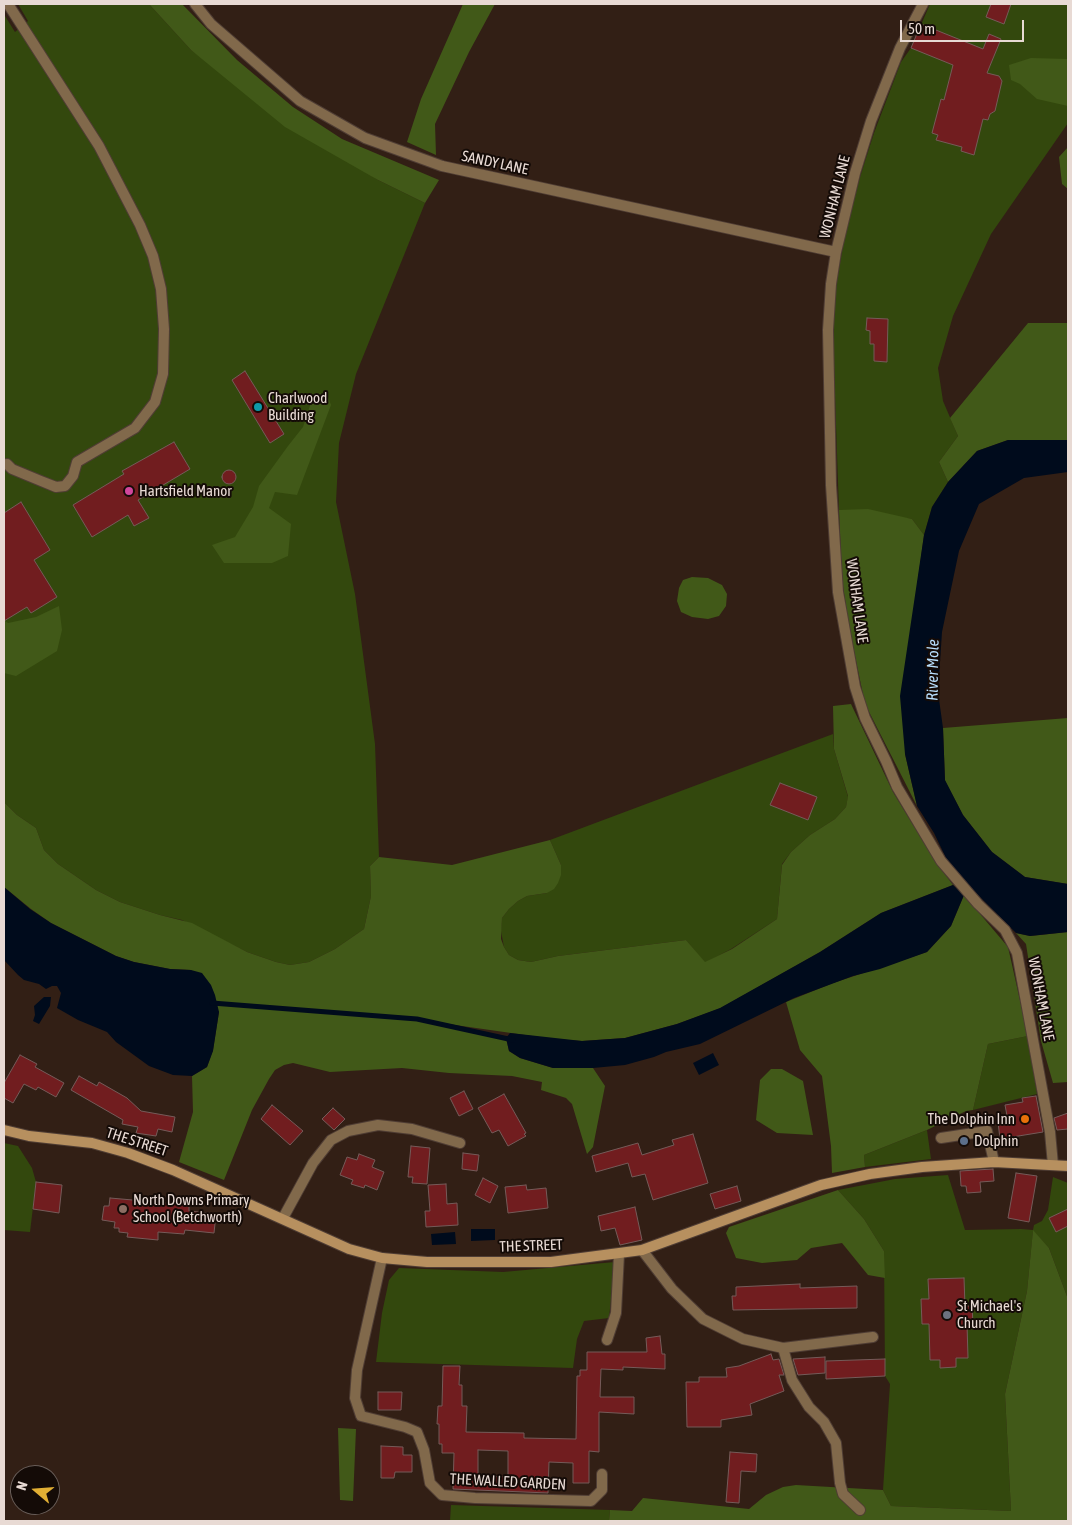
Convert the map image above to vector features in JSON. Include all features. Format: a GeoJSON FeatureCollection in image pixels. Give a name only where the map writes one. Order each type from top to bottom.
{"type":"FeatureCollection","features":[{"type":"Feature","properties":{"kind":"street"},"geometry":{"type":"LineString","coordinates":[[7,464],[12,469],[41,481],[56,486],[65,486],[73,476],[76,462],[135,428],[154,402],[163,374],[164,330],[161,289],[153,256],[140,225],[99,146],[8,4]]}},
{"type":"Feature","properties":{"kind":"street","name":"SANDY LANE"},"geometry":{"type":"LineString","coordinates":[[195,4],[212,24],[300,102],[365,138],[442,166],[836,252]]}},
{"type":"Feature","properties":{"kind":"street","name":"WONHAM LANE"},"geometry":{"type":"LineString","coordinates":[[923,4],[900,48],[871,122],[855,173],[836,252],[831,284],[828,330],[831,485],[838,592],[855,687],[865,718],[897,787],[941,862],[978,904],[1006,930],[1017,953],[1050,1132],[1053,1165]]}},
{"type":"Feature","properties":{"kind":"street"},"geometry":{"type":"LineString","coordinates":[[283,1218],[313,1163],[331,1140],[348,1131],[378,1124],[460,1142]]}},
{"type":"Feature","properties":{"kind":"street","name":"THE STREET"},"geometry":{"type":"LineString","coordinates":[[4,1130],[29,1136],[92,1143],[128,1153],[173,1170],[283,1218],[348,1249],[382,1258],[427,1262],[551,1262],[642,1250],[821,1185],[870,1174],[922,1167],[994,1162],[1068,1166]]}},
{"type":"Feature","properties":{"kind":"street"},"geometry":{"type":"LineString","coordinates":[[941,1138],[987,1132],[994,1162]]}},
{"type":"Feature","properties":{"kind":"street"},"geometry":{"type":"LineString","coordinates":[[642,1250],[672,1289],[703,1319],[743,1339],[783,1348],[873,1337]]}},
{"type":"Feature","properties":{"kind":"street"},"geometry":{"type":"LineString","coordinates":[[607,1340],[616,1313],[619,1254]]}},
{"type":"Feature","properties":{"kind":"street","name":"THE WALLED GARDEN"},"geometry":{"type":"LineString","coordinates":[[382,1258],[357,1370],[355,1398],[360,1416],[405,1427],[417,1432],[424,1450],[430,1483],[442,1495],[474,1498],[591,1501],[602,1490],[602,1474]]}},
{"type":"Feature","properties":{"kind":"street"},"geometry":{"type":"LineString","coordinates":[[783,1348],[792,1380],[809,1407],[824,1422],[836,1443],[840,1483],[844,1494],[860,1510]]}},
{"type":"Feature","properties":{"kind":"green space"},"geometry":{"type":"Polygon","coordinates":[[[18,4],[149,4],[191,50],[378,180],[425,203],[356,374],[339,443],[336,502],[355,594],[375,744],[379,857],[370,866],[371,896],[364,929],[335,949],[309,962],[290,965],[276,962],[247,952],[182,920],[120,902],[96,890],[58,864],[44,850],[36,828],[17,815],[4,802],[4,18],[5,16],[15,32],[28,21],[18,4]]]}},
{"type":"Feature","properties":{"kind":"green space"},"geometry":{"type":"Polygon","coordinates":[[[149,4],[182,4],[237,60],[293,107],[342,139],[439,180],[425,203],[378,180],[285,127],[191,50],[149,4]]]}},
{"type":"Feature","properties":{"kind":"green space"},"geometry":{"type":"Polygon","coordinates":[[[463,4],[495,4],[469,52],[435,124],[436,155],[407,142],[421,99],[463,4]]]}},
{"type":"Feature","properties":{"kind":"green space"},"geometry":{"type":"Polygon","coordinates":[[[930,4],[1068,4],[1068,123],[991,234],[953,316],[938,368],[943,401],[958,436],[939,462],[948,482],[932,507],[924,535],[912,519],[839,510],[833,339],[835,292],[845,234],[860,177],[874,133],[901,62],[911,48],[930,4]]]}},
{"type":"Feature","properties":{"kind":"green space"},"geometry":{"type":"Polygon","coordinates":[[[1031,58],[1068,59],[1068,106],[1037,99],[1020,84],[1011,80],[1009,65],[1031,58]]]}},
{"type":"Feature","properties":{"kind":"green space"},"geometry":{"type":"Polygon","coordinates":[[[1068,147],[1068,189],[1062,184],[1059,157],[1068,147]]]}},
{"type":"Feature","properties":{"kind":"green space"},"geometry":{"type":"Polygon","coordinates":[[[1028,323],[1068,323],[1068,440],[1008,440],[977,451],[948,482],[939,462],[958,436],[950,418],[1028,323]]]}},
{"type":"Feature","properties":{"kind":"green space"},"geometry":{"type":"Polygon","coordinates":[[[314,393],[327,394],[331,405],[297,495],[275,492],[269,508],[291,524],[288,556],[272,563],[224,563],[212,545],[235,537],[253,507],[259,486],[303,427],[314,393]]]}},
{"type":"Feature","properties":{"kind":"green space"},"geometry":{"type":"Polygon","coordinates":[[[868,509],[912,519],[924,535],[915,602],[905,754],[917,806],[865,704],[850,632],[842,580],[839,510],[868,509]]]}},
{"type":"Feature","properties":{"kind":"green space"},"geometry":{"type":"Polygon","coordinates":[[[692,577],[708,578],[722,585],[727,594],[726,606],[719,616],[708,619],[692,617],[681,612],[677,601],[679,588],[683,580],[692,577]]]}},
{"type":"Feature","properties":{"kind":"green space"},"geometry":{"type":"Polygon","coordinates":[[[59,606],[62,630],[57,651],[16,676],[4,673],[4,620],[8,623],[36,617],[59,606]]]}},
{"type":"Feature","properties":{"kind":"green space"},"geometry":{"type":"Polygon","coordinates":[[[851,704],[893,792],[935,861],[953,885],[881,913],[820,952],[721,1008],[677,1024],[625,1038],[582,1041],[553,1039],[427,1021],[506,1038],[509,1051],[520,1058],[553,1068],[593,1068],[605,1086],[593,1147],[587,1154],[572,1104],[566,1098],[541,1090],[542,1082],[512,1076],[449,1073],[402,1068],[330,1072],[293,1063],[275,1070],[269,1079],[252,1110],[224,1180],[179,1162],[193,1112],[192,1076],[207,1067],[213,1050],[219,1012],[191,970],[170,969],[134,962],[116,956],[51,923],[4,887],[4,802],[17,815],[36,828],[44,850],[58,864],[96,890],[120,902],[192,923],[247,952],[290,965],[309,962],[335,949],[364,929],[371,896],[370,866],[379,857],[452,865],[550,840],[561,865],[561,875],[554,889],[547,893],[527,896],[518,901],[502,918],[501,939],[509,955],[518,960],[531,962],[558,956],[686,940],[705,962],[732,949],[777,919],[782,865],[791,852],[810,835],[835,819],[846,807],[848,796],[834,749],[833,706],[851,704]]]}},
{"type":"Feature","properties":{"kind":"green space"},"geometry":{"type":"Polygon","coordinates":[[[1068,718],[1068,884],[1025,877],[992,852],[963,815],[945,781],[943,728],[1068,718]]]}},
{"type":"Feature","properties":{"kind":"green space"},"geometry":{"type":"Polygon","coordinates":[[[833,734],[834,749],[848,797],[846,807],[835,819],[810,835],[791,852],[782,864],[777,919],[731,949],[705,963],[686,940],[558,956],[531,962],[518,960],[509,955],[504,947],[501,931],[502,918],[518,901],[527,896],[547,893],[561,865],[550,840],[833,734]]]}},
{"type":"Feature","properties":{"kind":"green space"},"geometry":{"type":"Polygon","coordinates":[[[964,895],[1008,947],[1028,1036],[988,1044],[973,1110],[966,1111],[927,1130],[864,1155],[865,1167],[832,1173],[831,1146],[822,1076],[800,1050],[786,1002],[833,983],[927,952],[951,926],[964,895]]]}},
{"type":"Feature","properties":{"kind":"green space"},"geometry":{"type":"Polygon","coordinates":[[[1068,932],[1068,1082],[1053,1083],[1041,1041],[1026,944],[1016,933],[1030,936],[1068,932]]]}},
{"type":"Feature","properties":{"kind":"green space"},"geometry":{"type":"Polygon","coordinates":[[[1028,1036],[1037,1094],[973,1110],[988,1044],[1028,1036]]]}},
{"type":"Feature","properties":{"kind":"green space"},"geometry":{"type":"Polygon","coordinates":[[[771,1069],[782,1069],[803,1081],[813,1135],[777,1133],[756,1120],[760,1080],[771,1069]]]}},
{"type":"Feature","properties":{"kind":"green space"},"geometry":{"type":"Polygon","coordinates":[[[927,1130],[931,1159],[865,1167],[864,1155],[927,1130]]]}},
{"type":"Feature","properties":{"kind":"green space"},"geometry":{"type":"Polygon","coordinates":[[[4,1143],[18,1146],[32,1168],[36,1182],[30,1232],[4,1230],[4,1143]]]}},
{"type":"Feature","properties":{"kind":"green space"},"geometry":{"type":"Polygon","coordinates":[[[948,1175],[965,1230],[1033,1230],[1034,1225],[1042,1221],[1048,1210],[1053,1177],[1068,1183],[1068,1299],[1049,1248],[1033,1231],[1027,1291],[1005,1394],[1011,1511],[891,1506],[883,1490],[890,1384],[885,1376],[884,1251],[864,1219],[838,1190],[895,1179],[948,1175]]]}},
{"type":"Feature","properties":{"kind":"green space"},"geometry":{"type":"Polygon","coordinates":[[[838,1190],[864,1219],[884,1251],[885,1278],[868,1275],[842,1243],[811,1248],[797,1260],[762,1263],[736,1258],[726,1233],[729,1227],[838,1190]]]}},
{"type":"Feature","properties":{"kind":"green space"},"geometry":{"type":"Polygon","coordinates":[[[1033,1230],[1049,1248],[1068,1299],[1068,1521],[609,1521],[610,1510],[632,1511],[643,1498],[749,1509],[766,1495],[783,1487],[796,1485],[883,1490],[891,1506],[1011,1511],[1005,1394],[1027,1291],[1033,1230]]]}},
{"type":"Feature","properties":{"kind":"green space"},"geometry":{"type":"Polygon","coordinates":[[[615,1262],[609,1318],[584,1321],[577,1339],[573,1368],[376,1362],[382,1313],[389,1280],[399,1268],[503,1272],[615,1262]]]}},
{"type":"Feature","properties":{"kind":"green space"},"geometry":{"type":"Polygon","coordinates":[[[338,1428],[356,1429],[353,1501],[340,1500],[338,1428]]]}},
{"type":"Feature","properties":{"kind":"green space"},"geometry":{"type":"Polygon","coordinates":[[[451,1505],[610,1510],[609,1521],[450,1521],[451,1505]]]}},
{"type":"Feature","properties":{"kind":"water","name":"River Mole"},"geometry":{"type":"Polygon","coordinates":[[[1008,440],[1068,440],[1068,472],[1024,478],[979,504],[959,551],[942,632],[938,692],[943,728],[945,780],[963,815],[992,852],[1025,877],[1068,884],[1068,932],[1030,936],[1016,933],[963,880],[947,860],[934,833],[917,806],[905,754],[900,696],[924,535],[932,507],[948,482],[977,451],[1008,440]]]}},
{"type":"Feature","properties":{"kind":"water"},"geometry":{"type":"Polygon","coordinates":[[[953,885],[964,895],[951,926],[927,952],[880,969],[853,976],[794,998],[700,1044],[625,1065],[593,1068],[553,1068],[520,1058],[509,1051],[506,1038],[510,1033],[582,1041],[625,1038],[677,1024],[720,1008],[820,952],[881,913],[953,885]]]}},
{"type":"Feature","properties":{"kind":"water"},"geometry":{"type":"Polygon","coordinates":[[[4,887],[30,909],[51,923],[116,956],[134,962],[202,973],[211,985],[219,1012],[213,1051],[207,1067],[192,1076],[173,1075],[149,1066],[116,1042],[107,1032],[78,1020],[57,1008],[61,993],[57,986],[46,989],[39,984],[24,980],[18,975],[4,960],[4,887]]]}},
{"type":"Feature","properties":{"kind":"water"},"geometry":{"type":"Polygon","coordinates":[[[44,997],[51,997],[50,1006],[39,1024],[33,1021],[35,1015],[34,1006],[44,997]]]}},
{"type":"Feature","properties":{"kind":"water"},"geometry":{"type":"Polygon","coordinates":[[[713,1053],[719,1065],[699,1075],[693,1063],[713,1053]]]}},
{"type":"Feature","properties":{"kind":"water"},"geometry":{"type":"Polygon","coordinates":[[[471,1229],[495,1229],[495,1240],[471,1241],[471,1229]]]}},
{"type":"Feature","properties":{"kind":"water"},"geometry":{"type":"Polygon","coordinates":[[[455,1232],[456,1244],[432,1245],[431,1234],[455,1232]]]}},
{"type":"Feature","properties":{"kind":"building"},"geometry":{"type":"Polygon","coordinates":[[[991,4],[1011,4],[1004,24],[986,17],[991,4]]]}},
{"type":"Feature","properties":{"kind":"building"},"geometry":{"type":"Polygon","coordinates":[[[921,24],[983,49],[989,34],[1001,39],[987,73],[999,76],[1002,81],[995,111],[990,114],[988,120],[983,119],[974,155],[961,151],[962,147],[936,140],[938,135],[932,133],[941,99],[944,100],[953,65],[911,48],[921,24]]]}},
{"type":"Feature","properties":{"kind":"building"},"geometry":{"type":"Polygon","coordinates":[[[867,318],[888,319],[887,362],[874,361],[874,344],[870,344],[870,331],[866,330],[867,318]]]}},
{"type":"Feature","properties":{"kind":"building","name":"Charlwood Building"},"geometry":{"type":"Polygon","coordinates":[[[245,371],[284,434],[270,443],[232,380],[245,371]]]}},
{"type":"Feature","properties":{"kind":"building","name":"Hartsfield Manor"},"geometry":{"type":"Polygon","coordinates":[[[174,442],[190,469],[138,500],[149,518],[134,526],[128,515],[92,537],[73,505],[124,474],[122,471],[174,442]]]}},
{"type":"Feature","properties":{"kind":"building"},"geometry":{"type":"Polygon","coordinates":[[[229,470],[234,472],[236,477],[234,482],[229,484],[224,482],[222,477],[224,472],[229,470]]]}},
{"type":"Feature","properties":{"kind":"building"},"geometry":{"type":"Polygon","coordinates":[[[21,502],[50,550],[34,560],[57,597],[31,613],[27,607],[4,621],[4,513],[21,502]]]}},
{"type":"Feature","properties":{"kind":"building"},"geometry":{"type":"Polygon","coordinates":[[[780,783],[817,797],[808,820],[770,805],[780,783]]]}},
{"type":"Feature","properties":{"kind":"building"},"geometry":{"type":"Polygon","coordinates":[[[20,1055],[37,1064],[35,1067],[64,1083],[56,1097],[38,1087],[36,1090],[24,1084],[13,1103],[4,1098],[4,1083],[20,1055]]]}},
{"type":"Feature","properties":{"kind":"building"},"geometry":{"type":"Polygon","coordinates":[[[79,1076],[97,1086],[99,1082],[127,1098],[141,1111],[175,1117],[172,1132],[158,1129],[156,1136],[136,1133],[138,1127],[122,1124],[123,1120],[71,1090],[79,1076]]]}},
{"type":"Feature","properties":{"kind":"building"},"geometry":{"type":"Polygon","coordinates":[[[464,1091],[473,1109],[459,1116],[450,1098],[464,1091]]]}},
{"type":"Feature","properties":{"kind":"building"},"geometry":{"type":"Polygon","coordinates":[[[504,1094],[526,1133],[524,1134],[526,1136],[508,1146],[499,1130],[492,1133],[478,1108],[504,1094]]]}},
{"type":"Feature","properties":{"kind":"building"},"geometry":{"type":"Polygon","coordinates":[[[1036,1096],[1043,1132],[1000,1139],[998,1122],[1008,1121],[1005,1105],[1023,1102],[1022,1098],[1036,1096]]]}},
{"type":"Feature","properties":{"kind":"building"},"geometry":{"type":"Polygon","coordinates":[[[272,1105],[303,1131],[290,1145],[261,1119],[272,1105]]]}},
{"type":"Feature","properties":{"kind":"building"},"geometry":{"type":"Polygon","coordinates":[[[333,1108],[345,1119],[334,1130],[322,1119],[333,1108]]]}},
{"type":"Feature","properties":{"kind":"building"},"geometry":{"type":"Polygon","coordinates":[[[1068,1113],[1068,1129],[1057,1130],[1054,1118],[1068,1113]]]}},
{"type":"Feature","properties":{"kind":"building"},"geometry":{"type":"Polygon","coordinates":[[[693,1134],[708,1183],[653,1200],[645,1174],[632,1177],[628,1163],[596,1172],[592,1156],[638,1143],[642,1155],[674,1145],[672,1140],[693,1134]]]}},
{"type":"Feature","properties":{"kind":"building"},"geometry":{"type":"Polygon","coordinates":[[[411,1146],[430,1148],[427,1184],[412,1183],[413,1177],[408,1177],[411,1146]]]}},
{"type":"Feature","properties":{"kind":"building"},"geometry":{"type":"Polygon","coordinates":[[[463,1153],[479,1155],[477,1171],[462,1169],[463,1153]]]}},
{"type":"Feature","properties":{"kind":"building"},"geometry":{"type":"Polygon","coordinates":[[[359,1154],[375,1160],[372,1167],[384,1172],[377,1190],[365,1185],[364,1188],[351,1184],[353,1180],[340,1175],[347,1157],[357,1160],[359,1154]]]}},
{"type":"Feature","properties":{"kind":"building"},"geometry":{"type":"Polygon","coordinates":[[[993,1169],[994,1181],[980,1182],[981,1192],[967,1193],[966,1186],[961,1186],[960,1171],[993,1169]]]}},
{"type":"Feature","properties":{"kind":"building"},"geometry":{"type":"Polygon","coordinates":[[[1016,1173],[1037,1176],[1029,1222],[1008,1218],[1016,1173]]]}},
{"type":"Feature","properties":{"kind":"building"},"geometry":{"type":"Polygon","coordinates":[[[483,1178],[498,1186],[490,1203],[475,1195],[483,1178]]]}},
{"type":"Feature","properties":{"kind":"building"},"geometry":{"type":"Polygon","coordinates":[[[36,1182],[62,1185],[59,1213],[33,1209],[36,1182]]]}},
{"type":"Feature","properties":{"kind":"building"},"geometry":{"type":"Polygon","coordinates":[[[446,1184],[447,1204],[457,1203],[458,1225],[426,1227],[425,1211],[430,1211],[428,1185],[446,1184]]]}},
{"type":"Feature","properties":{"kind":"building"},"geometry":{"type":"Polygon","coordinates":[[[526,1185],[527,1190],[546,1188],[548,1208],[508,1213],[505,1187],[526,1185]]]}},
{"type":"Feature","properties":{"kind":"building"},"geometry":{"type":"Polygon","coordinates":[[[737,1186],[741,1201],[715,1209],[710,1194],[737,1186]]]}},
{"type":"Feature","properties":{"kind":"building"},"geometry":{"type":"Polygon","coordinates":[[[110,1198],[189,1205],[189,1211],[216,1214],[214,1233],[185,1230],[184,1234],[158,1232],[158,1240],[127,1237],[128,1233],[119,1232],[119,1228],[114,1228],[115,1222],[102,1220],[104,1206],[109,1206],[110,1198]]]}},
{"type":"Feature","properties":{"kind":"building"},"geometry":{"type":"Polygon","coordinates":[[[635,1207],[642,1240],[620,1245],[615,1228],[601,1231],[598,1216],[635,1207]]]}},
{"type":"Feature","properties":{"kind":"building"},"geometry":{"type":"Polygon","coordinates":[[[1068,1209],[1068,1226],[1056,1232],[1049,1218],[1068,1209]]]}},
{"type":"Feature","properties":{"kind":"building","name":"St Michael's Church"},"geometry":{"type":"Polygon","coordinates":[[[964,1278],[965,1306],[972,1306],[973,1324],[967,1324],[968,1358],[956,1358],[956,1367],[940,1368],[940,1360],[930,1360],[929,1324],[922,1324],[921,1299],[929,1299],[928,1279],[964,1278]]]}},
{"type":"Feature","properties":{"kind":"building"},"geometry":{"type":"Polygon","coordinates":[[[800,1284],[800,1288],[857,1286],[857,1308],[733,1310],[732,1296],[736,1296],[736,1287],[800,1284]]]}},
{"type":"Feature","properties":{"kind":"building"},"geometry":{"type":"Polygon","coordinates":[[[660,1336],[662,1354],[665,1354],[665,1369],[623,1367],[623,1370],[601,1369],[600,1397],[634,1397],[634,1414],[599,1412],[599,1452],[589,1451],[589,1483],[573,1483],[573,1463],[549,1462],[548,1493],[453,1489],[454,1453],[442,1453],[442,1444],[439,1444],[439,1424],[437,1424],[438,1406],[442,1406],[443,1366],[460,1366],[459,1385],[462,1385],[462,1406],[467,1406],[466,1432],[524,1433],[524,1438],[576,1439],[577,1376],[580,1376],[580,1370],[587,1370],[587,1352],[647,1352],[646,1338],[660,1336]],[[478,1450],[478,1476],[508,1477],[508,1451],[478,1450]]]}},
{"type":"Feature","properties":{"kind":"building"},"geometry":{"type":"Polygon","coordinates":[[[771,1354],[773,1360],[779,1359],[784,1375],[779,1375],[784,1391],[750,1404],[752,1415],[721,1420],[721,1427],[687,1427],[686,1382],[699,1382],[699,1377],[727,1377],[726,1368],[739,1366],[771,1354]]]}},
{"type":"Feature","properties":{"kind":"building"},"geometry":{"type":"Polygon","coordinates":[[[825,1357],[825,1373],[798,1375],[793,1359],[825,1357]]]}},
{"type":"Feature","properties":{"kind":"building"},"geometry":{"type":"Polygon","coordinates":[[[885,1359],[885,1376],[826,1379],[826,1361],[885,1359]]]}},
{"type":"Feature","properties":{"kind":"building"},"geometry":{"type":"Polygon","coordinates":[[[378,1392],[402,1392],[401,1410],[378,1410],[378,1392]]]}},
{"type":"Feature","properties":{"kind":"building"},"geometry":{"type":"Polygon","coordinates":[[[381,1446],[403,1447],[403,1455],[412,1455],[412,1472],[395,1472],[394,1478],[381,1478],[381,1446]]]}},
{"type":"Feature","properties":{"kind":"building"},"geometry":{"type":"Polygon","coordinates":[[[730,1452],[757,1454],[756,1472],[741,1471],[739,1503],[726,1502],[730,1452]]]}},
{"type":"Feature","properties":{"kind":"waterway"},"geometry":{"type":"LineString","coordinates":[[212,1003],[417,1019],[513,1040]]}},
{"type":"Feature","properties":{"kind":"place","name":"Charlwood Building"},"geometry":{"type":"Point","coordinates":[258,407]}},
{"type":"Feature","properties":{"kind":"place","name":"Hartsfield Manor"},"geometry":{"type":"Point","coordinates":[129,491]}},
{"type":"Feature","properties":{"kind":"place","name":"The Dolphin Inn"},"geometry":{"type":"Point","coordinates":[1025,1119]}},
{"type":"Feature","properties":{"kind":"place","name":"Dolphin"},"geometry":{"type":"Point","coordinates":[964,1141]}},
{"type":"Feature","properties":{"kind":"place","name":"North Downs Primary School (Betchworth)"},"geometry":{"type":"Point","coordinates":[123,1209]}},
{"type":"Feature","properties":{"kind":"place","name":"St Michael's Church"},"geometry":{"type":"Point","coordinates":[947,1315]}}]}
